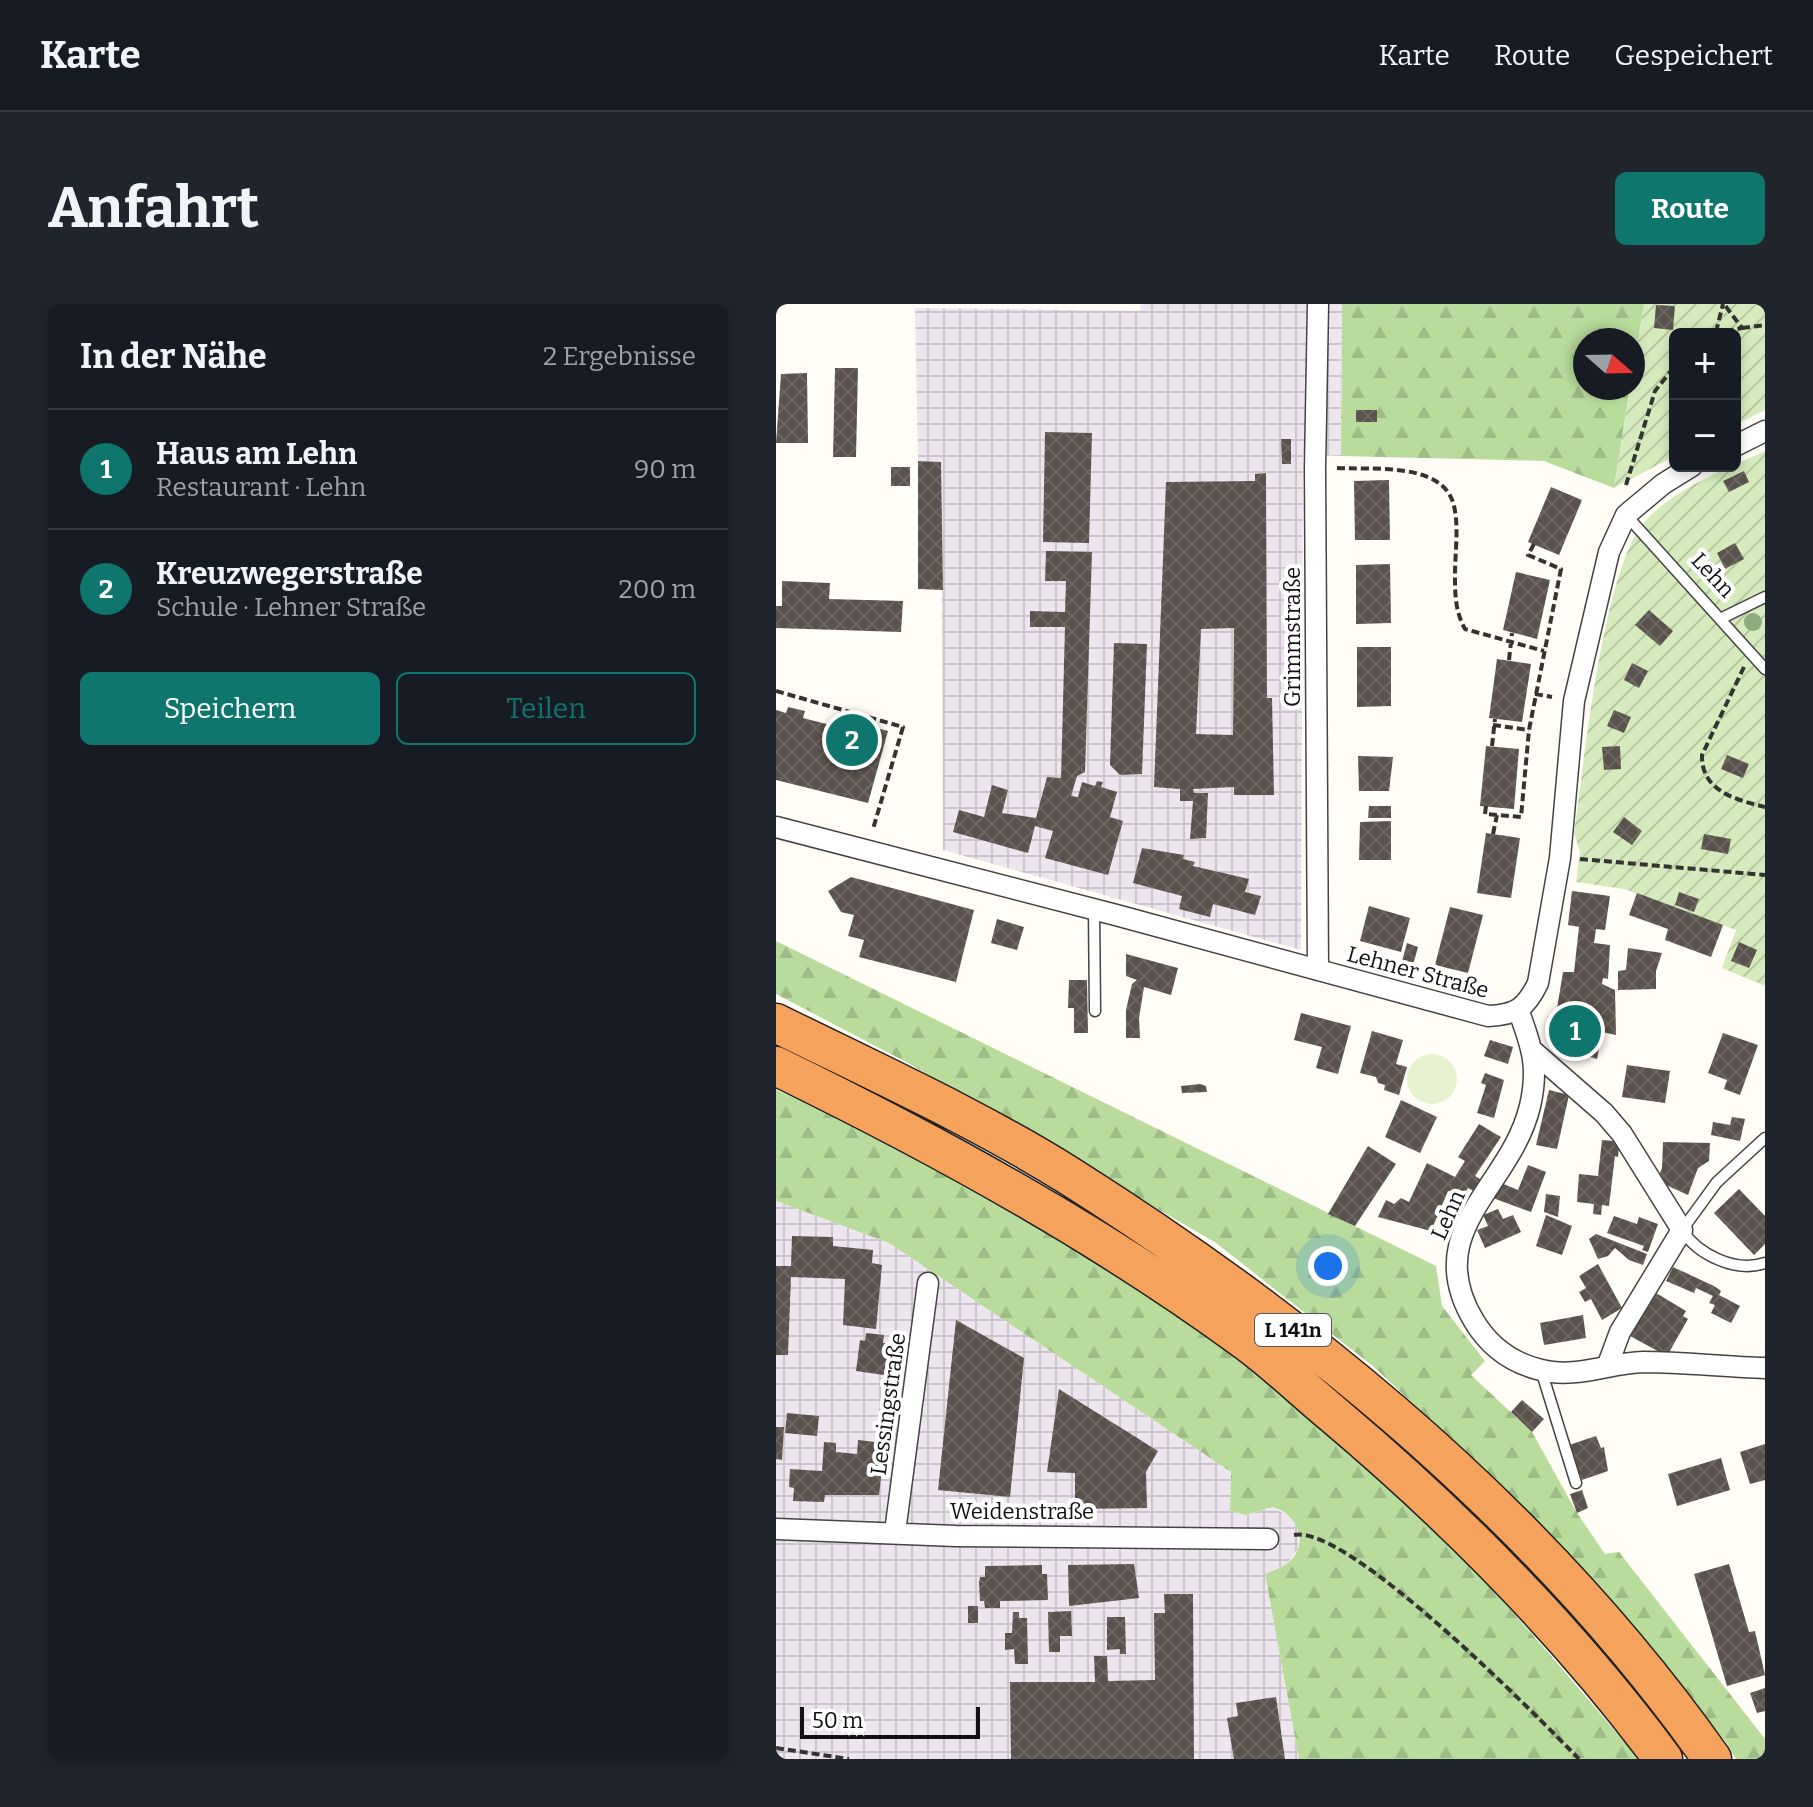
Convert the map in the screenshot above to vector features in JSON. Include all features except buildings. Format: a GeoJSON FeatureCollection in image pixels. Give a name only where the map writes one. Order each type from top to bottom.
{"type":"FeatureCollection","features":[{"type":"Feature","properties":{"kind":"highway","name":"L 141n"},"geometry":{"type":"LineString","coordinates":[[776,1023],[930,1098],[1069,1176],[1315,1345],[1445,1458],[1561,1574],[1673,1704],[1712,1759]]}},
{"type":"Feature","properties":{"kind":"highway","name":"L 141n"},"geometry":{"type":"LineString","coordinates":[[776,1066],[854,1104],[1098,1242],[1247,1342],[1371,1446],[1505,1572],[1557,1629],[1663,1759]]}},
{"type":"Feature","properties":{"kind":"street","name":"Grimmstraße"},"geometry":{"type":"LineString","coordinates":[[1318,304],[1315,468],[1318,970]]}},
{"type":"Feature","properties":{"kind":"street"},"geometry":{"type":"LineString","coordinates":[[1741,443],[1765,431]]}},
{"type":"Feature","properties":{"kind":"street"},"geometry":{"type":"LineString","coordinates":[[1519,1012],[1530,1001],[1538,983],[1560,858],[1574,701],[1581,659],[1609,552],[1626,515],[1682,472]]}},
{"type":"Feature","properties":{"kind":"street","name":"Lehner Straße"},"geometry":{"type":"LineString","coordinates":[[776,827],[1488,1016],[1519,1012]]}},
{"type":"Feature","properties":{"kind":"street","name":"Lehn"},"geometry":{"type":"LineString","coordinates":[[1519,1012],[1534,1052],[1535,1078],[1524,1125],[1468,1220],[1455,1249],[1459,1288],[1478,1327],[1501,1352],[1541,1370],[1564,1374],[1643,1362],[1765,1368]]}},
{"type":"Feature","properties":{"kind":"street","name":"Lehn"},"geometry":{"type":"LineString","coordinates":[[1534,1052],[1613,1123],[1682,1230]]}},
{"type":"Feature","properties":{"kind":"street"},"geometry":{"type":"LineString","coordinates":[[1607,1367],[1620,1332],[1682,1230]]}},
{"type":"Feature","properties":{"kind":"street","name":"Lessingstraße"},"geometry":{"type":"LineString","coordinates":[[895,1532],[928,1283]]}},
{"type":"Feature","properties":{"kind":"street","name":"Weidenstraße"},"geometry":{"type":"LineString","coordinates":[[776,1529],[1268,1539]]}},
{"type":"Feature","properties":{"kind":"lane","name":"Lehn"},"geometry":{"type":"LineString","coordinates":[[1626,515],[1765,669]]}},
{"type":"Feature","properties":{"kind":"lane"},"geometry":{"type":"LineString","coordinates":[[1722,618],[1765,597]]}},
{"type":"Feature","properties":{"kind":"lane"},"geometry":{"type":"LineString","coordinates":[[1094,909],[1095,1011]]}},
{"type":"Feature","properties":{"kind":"lane"},"geometry":{"type":"LineString","coordinates":[[1682,1230],[1717,1182],[1765,1138]]}},
{"type":"Feature","properties":{"kind":"lane","name":"Lehn"},"geometry":{"type":"LineString","coordinates":[[1682,1230],[1690,1243],[1726,1263],[1749,1266],[1765,1263]]}},
{"type":"Feature","properties":{"kind":"lane"},"geometry":{"type":"LineString","coordinates":[[1541,1370],[1576,1483]]}},
{"type":"Feature","properties":{"kind":"path"},"geometry":{"type":"LineString","coordinates":[[1724,304],[1742,328],[1765,325]]}},
{"type":"Feature","properties":{"kind":"path"},"geometry":{"type":"LineString","coordinates":[[1717,328],[1724,304]]}},
{"type":"Feature","properties":{"kind":"path"},"geometry":{"type":"LineString","coordinates":[[1626,515],[1626,481],[1655,391],[1669,374]]}},
{"type":"Feature","properties":{"kind":"path"},"geometry":{"type":"LineString","coordinates":[[1315,468],[1420,474],[1445,489],[1453,501],[1456,517],[1458,616],[1465,629],[1544,651]]}},
{"type":"Feature","properties":{"kind":"path"},"geometry":{"type":"LineString","coordinates":[[1486,806],[1485,814],[1521,817],[1529,730],[1561,569],[1528,555],[1534,544]]}},
{"type":"Feature","properties":{"kind":"path"},"geometry":{"type":"LineString","coordinates":[[1509,660],[1508,642],[1512,633]]}},
{"type":"Feature","properties":{"kind":"path"},"geometry":{"type":"LineString","coordinates":[[1750,654],[1702,755],[1702,765],[1711,784],[1718,790],[1765,807]]}},
{"type":"Feature","properties":{"kind":"path"},"geometry":{"type":"LineString","coordinates":[[776,691],[903,727],[866,850]]}},
{"type":"Feature","properties":{"kind":"path"},"geometry":{"type":"LineString","coordinates":[[1492,746],[1495,719]]}},
{"type":"Feature","properties":{"kind":"path"},"geometry":{"type":"LineString","coordinates":[[1493,725],[1529,730]]}},
{"type":"Feature","properties":{"kind":"path"},"geometry":{"type":"LineString","coordinates":[[1493,834],[1497,815]]}},
{"type":"Feature","properties":{"kind":"path"},"geometry":{"type":"LineString","coordinates":[[1560,858],[1765,875]]}},
{"type":"Feature","properties":{"kind":"path"},"geometry":{"type":"LineString","coordinates":[[1294,1535],[1323,1539],[1394,1589],[1508,1687],[1579,1759]]}},
{"type":"Feature","properties":{"kind":"path"},"geometry":{"type":"LineString","coordinates":[[776,1748],[849,1759]]}},
{"type":"Feature","properties":{"kind":"shaded area"},"geometry":{"type":"Polygon","coordinates":[[[1141,304],[1342,304],[1341,456],[1303,455],[1301,950],[943,850],[941,462],[918,461],[915,308],[1140,311],[1141,304]]]}},
{"type":"Feature","properties":{"kind":"shaded area"},"geometry":{"type":"Polygon","coordinates":[[[776,1201],[889,1243],[1231,1472],[1230,1511],[1246,1515],[1272,1507],[1293,1518],[1299,1533],[1298,1549],[1287,1564],[1265,1574],[1299,1759],[776,1759],[776,1201]]]}},
{"type":"Feature","properties":{"kind":"green space"},"geometry":{"type":"Polygon","coordinates":[[[1342,304],[1644,304],[1640,328],[1573,328],[1573,400],[1628,400],[1614,488],[1544,461],[1341,456],[1342,304]]]}},
{"type":"Feature","properties":{"kind":"green space"},"geometry":{"type":"Polygon","coordinates":[[[1644,304],[1765,304],[1765,410],[1741,422],[1741,328],[1669,328],[1669,459],[1614,488],[1628,400],[1645,400],[1645,328],[1640,328],[1644,304]]]}},
{"type":"Feature","properties":{"kind":"green space"},"geometry":{"type":"Polygon","coordinates":[[[1765,451],[1765,986],[1722,968],[1736,930],[1624,889],[1576,882],[1580,852],[1574,833],[1590,716],[1607,621],[1631,544],[1646,520],[1659,508],[1719,472],[1741,472],[1741,462],[1765,451]]]}},
{"type":"Feature","properties":{"kind":"green space"},"geometry":{"type":"Polygon","coordinates":[[[776,941],[1436,1266],[1442,1306],[1485,1361],[1471,1375],[1532,1432],[1577,1513],[1605,1554],[1619,1552],[1765,1739],[1765,1759],[1736,1759],[1725,1741],[1537,1520],[1374,1367],[1216,1243],[908,1063],[776,994],[776,941]]]}},
{"type":"Feature","properties":{"kind":"green space"},"geometry":{"type":"Polygon","coordinates":[[[1432,1054],[1449,1062],[1457,1079],[1449,1096],[1432,1104],[1415,1096],[1407,1079],[1415,1062],[1432,1054]]]}},
{"type":"Feature","properties":{"kind":"green space"},"geometry":{"type":"Polygon","coordinates":[[[776,1090],[947,1172],[1029,1218],[1187,1323],[1263,1380],[1336,1440],[1438,1533],[1526,1628],[1639,1759],[1299,1759],[1265,1574],[1286,1564],[1295,1554],[1299,1538],[1294,1522],[1281,1510],[1272,1507],[1246,1515],[1230,1511],[1231,1472],[889,1243],[776,1201],[776,1090]]]}},
{"type":"Feature","properties":{"kind":"place","name":"Kreuzwegerstraße"},"geometry":{"type":"Point","coordinates":[852,740]}},
{"type":"Feature","properties":{"kind":"place","name":"Haus am Lehn"},"geometry":{"type":"Point","coordinates":[1575,1031]}}]}
